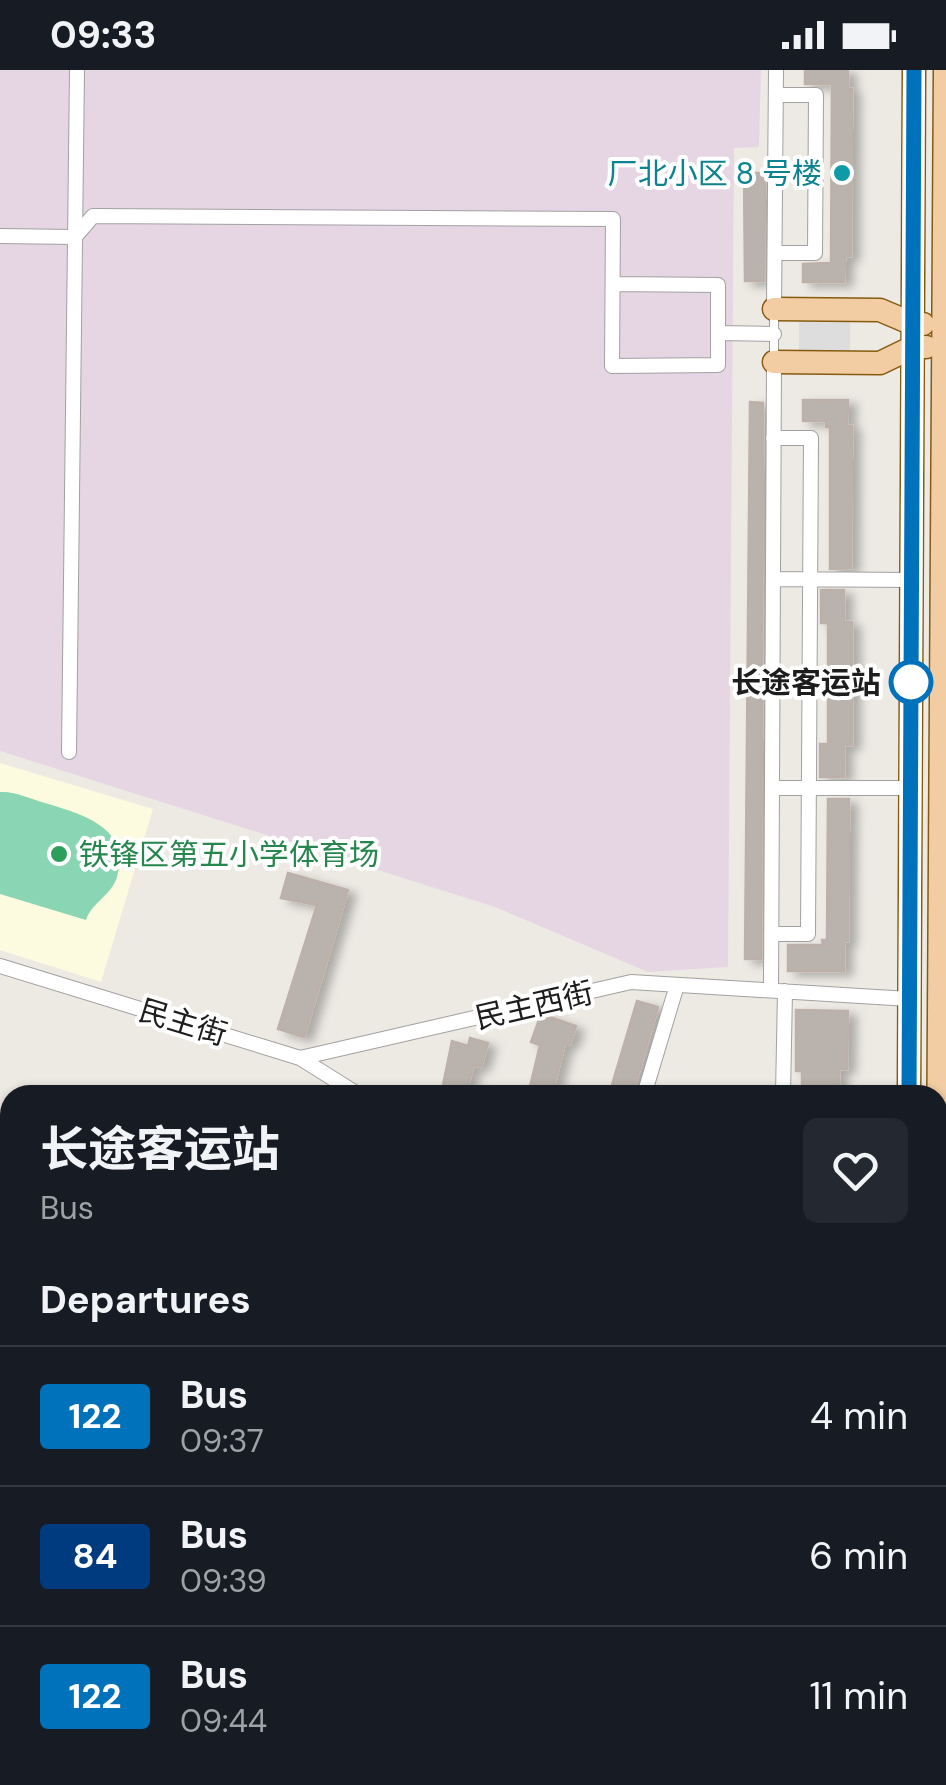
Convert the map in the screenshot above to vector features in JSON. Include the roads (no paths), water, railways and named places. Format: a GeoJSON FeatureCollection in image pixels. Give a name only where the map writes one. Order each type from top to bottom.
{"type":"FeatureCollection","features":[{"type":"Feature","properties":{"kind":"main road"},"geometry":{"type":"LineString","coordinates":[[909,1085],[914,70]]}},
{"type":"Feature","properties":{"kind":"main road"},"geometry":{"type":"LineString","coordinates":[[941,1085],[946,70]]}},
{"type":"Feature","properties":{"kind":"main road"},"geometry":{"type":"LineString","coordinates":[[774,309],[880,310],[913,335],[945,335]]}},
{"type":"Feature","properties":{"kind":"main road"},"geometry":{"type":"LineString","coordinates":[[774,362],[880,363],[913,335]]}},
{"type":"Feature","properties":{"kind":"street"},"geometry":{"type":"LineString","coordinates":[[68,752],[77,70]]}},
{"type":"Feature","properties":{"kind":"street"},"geometry":{"type":"LineString","coordinates":[[774,309],[776,70]]}},
{"type":"Feature","properties":{"kind":"street"},"geometry":{"type":"LineString","coordinates":[[775,252],[815,253],[816,95],[776,95]]}},
{"type":"Feature","properties":{"kind":"street"},"geometry":{"type":"LineString","coordinates":[[75,237],[93,216],[613,219],[612,284],[612,366],[718,366],[718,285],[612,284]]}},
{"type":"Feature","properties":{"kind":"street"},"geometry":{"type":"LineString","coordinates":[[0,236],[75,237]]}},
{"type":"Feature","properties":{"kind":"street"},"geometry":{"type":"LineString","coordinates":[[718,333],[774,334]]}},
{"type":"Feature","properties":{"kind":"street"},"geometry":{"type":"LineString","coordinates":[[774,362],[771,934],[784,1056],[783,1085]]}},
{"type":"Feature","properties":{"kind":"street"},"geometry":{"type":"LineString","coordinates":[[771,934],[808,934],[809,788],[811,438],[774,438]]}},
{"type":"Feature","properties":{"kind":"street"},"geometry":{"type":"LineString","coordinates":[[772,578],[912,580]]}},
{"type":"Feature","properties":{"kind":"street"},"geometry":{"type":"LineString","coordinates":[[772,788],[910,788]]}},
{"type":"Feature","properties":{"kind":"street","name":"民主街"},"geometry":{"type":"LineString","coordinates":[[0,966],[300,1058],[343,1085]]}},
{"type":"Feature","properties":{"kind":"street","name":"民主西街"},"geometry":{"type":"LineString","coordinates":[[300,1058],[631,982],[910,999]]}},
{"type":"Feature","properties":{"kind":"street"},"geometry":{"type":"LineString","coordinates":[[647,1085],[677,985]]}},
{"type":"Feature","properties":{"kind":"street"},"geometry":{"type":"LineString","coordinates":[[774,1085],[784,1056]]}},
{"type":"Feature","properties":{"kind":"lane"},"geometry":{"type":"LineString","coordinates":[[774,309],[774,362]]}},
{"type":"Feature","properties":{"kind":"place","name":"厂北小区 8 号楼"},"geometry":{"type":"Point","coordinates":[842,173]}},
{"type":"Feature","properties":{"kind":"place","name":"长途客运站"},"geometry":{"type":"Point","coordinates":[911,682]}},
{"type":"Feature","properties":{"kind":"place","name":"铁锋区第五小学体育场"},"geometry":{"type":"Point","coordinates":[59,854]}}]}
